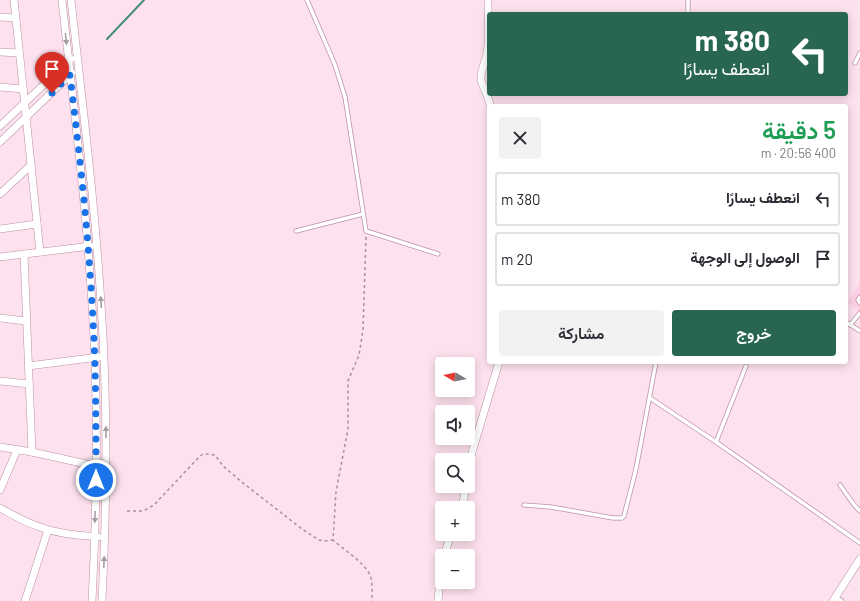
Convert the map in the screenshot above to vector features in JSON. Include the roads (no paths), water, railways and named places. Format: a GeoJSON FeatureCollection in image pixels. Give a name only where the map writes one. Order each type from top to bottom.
{"type":"FeatureCollection","features":[{"type":"Feature","properties":{"kind":"street"},"geometry":{"type":"LineString","coordinates":[[14,0],[40,252]]}},
{"type":"Feature","properties":{"kind":"street"},"geometry":{"type":"LineString","coordinates":[[62,0],[88,246],[95,358],[96,466],[92,601]]}},
{"type":"Feature","properties":{"kind":"street"},"geometry":{"type":"LineString","coordinates":[[71,0],[102,306],[106,422],[102,601]]}},
{"type":"Feature","properties":{"kind":"street"},"geometry":{"type":"LineString","coordinates":[[488,0],[489,12]]}},
{"type":"Feature","properties":{"kind":"street"},"geometry":{"type":"LineString","coordinates":[[0,17],[15,18]]}},
{"type":"Feature","properties":{"kind":"street"},"geometry":{"type":"LineString","coordinates":[[0,52],[19,53]]}},
{"type":"Feature","properties":{"kind":"street"},"geometry":{"type":"LineString","coordinates":[[0,126],[77,54]]}},
{"type":"Feature","properties":{"kind":"street"},"geometry":{"type":"LineString","coordinates":[[487,54],[481,73],[481,80],[487,93]]}},
{"type":"Feature","properties":{"kind":"street"},"geometry":{"type":"LineString","coordinates":[[0,142],[78,67]]}},
{"type":"Feature","properties":{"kind":"street"},"geometry":{"type":"LineString","coordinates":[[0,87],[23,89]]}},
{"type":"Feature","properties":{"kind":"street"},"geometry":{"type":"LineString","coordinates":[[0,126],[16,127]]}},
{"type":"Feature","properties":{"kind":"street"},"geometry":{"type":"LineString","coordinates":[[0,194],[31,164]]}},
{"type":"Feature","properties":{"kind":"street"},"geometry":{"type":"LineString","coordinates":[[0,229],[37,224]]}},
{"type":"Feature","properties":{"kind":"street"},"geometry":{"type":"LineString","coordinates":[[0,257],[97,246]]}},
{"type":"Feature","properties":{"kind":"street"},"geometry":{"type":"LineString","coordinates":[[24,254],[32,452]]}},
{"type":"Feature","properties":{"kind":"street"},"geometry":{"type":"LineString","coordinates":[[0,318],[26,321]]}},
{"type":"Feature","properties":{"kind":"street"},"geometry":{"type":"LineString","coordinates":[[28,366],[103,356]]}},
{"type":"Feature","properties":{"kind":"street"},"geometry":{"type":"LineString","coordinates":[[472,453],[498,364]]}},
{"type":"Feature","properties":{"kind":"street"},"geometry":{"type":"LineString","coordinates":[[0,381],[29,384]]}},
{"type":"Feature","properties":{"kind":"street"},"geometry":{"type":"LineString","coordinates":[[0,447],[106,467]]}},
{"type":"Feature","properties":{"kind":"street"},"geometry":{"type":"LineString","coordinates":[[0,490],[17,450]]}},
{"type":"Feature","properties":{"kind":"street"},"geometry":{"type":"LineString","coordinates":[[0,508],[22,520],[48,530],[104,538]]}},
{"type":"Feature","properties":{"kind":"street"},"geometry":{"type":"LineString","coordinates":[[25,601],[48,530]]}},
{"type":"Feature","properties":{"kind":"street"},"geometry":{"type":"LineString","coordinates":[[837,600],[860,559]]}},
{"type":"Feature","properties":{"kind":"street"},"geometry":{"type":"LineString","coordinates":[[438,601],[439,589]]}},
{"type":"Feature","properties":{"kind":"lane"},"geometry":{"type":"LineString","coordinates":[[307,0],[334,65],[345,97],[366,231],[438,254]]}},
{"type":"Feature","properties":{"kind":"lane"},"geometry":{"type":"LineString","coordinates":[[688,0],[688,12]]}},
{"type":"Feature","properties":{"kind":"lane"},"geometry":{"type":"LineString","coordinates":[[855,63],[860,53]]}},
{"type":"Feature","properties":{"kind":"lane"},"geometry":{"type":"LineString","coordinates":[[296,231],[363,214]]}},
{"type":"Feature","properties":{"kind":"lane"},"geometry":{"type":"LineString","coordinates":[[860,297],[858,300],[860,303]]}},
{"type":"Feature","properties":{"kind":"lane"},"geometry":{"type":"LineString","coordinates":[[860,313],[850,325],[860,331]]}},
{"type":"Feature","properties":{"kind":"lane"},"geometry":{"type":"LineString","coordinates":[[524,505],[622,518],[625,514],[636,469],[656,364]]}},
{"type":"Feature","properties":{"kind":"lane"},"geometry":{"type":"LineString","coordinates":[[716,442],[746,366]]}},
{"type":"Feature","properties":{"kind":"lane"},"geometry":{"type":"LineString","coordinates":[[650,398],[716,442],[860,543]]}},
{"type":"Feature","properties":{"kind":"lane"},"geometry":{"type":"LineString","coordinates":[[840,485],[851,499],[855,507],[860,511]]}},
{"type":"Feature","properties":{"kind":"waterway"},"geometry":{"type":"LineString","coordinates":[[107,39],[144,0]]}}]}
